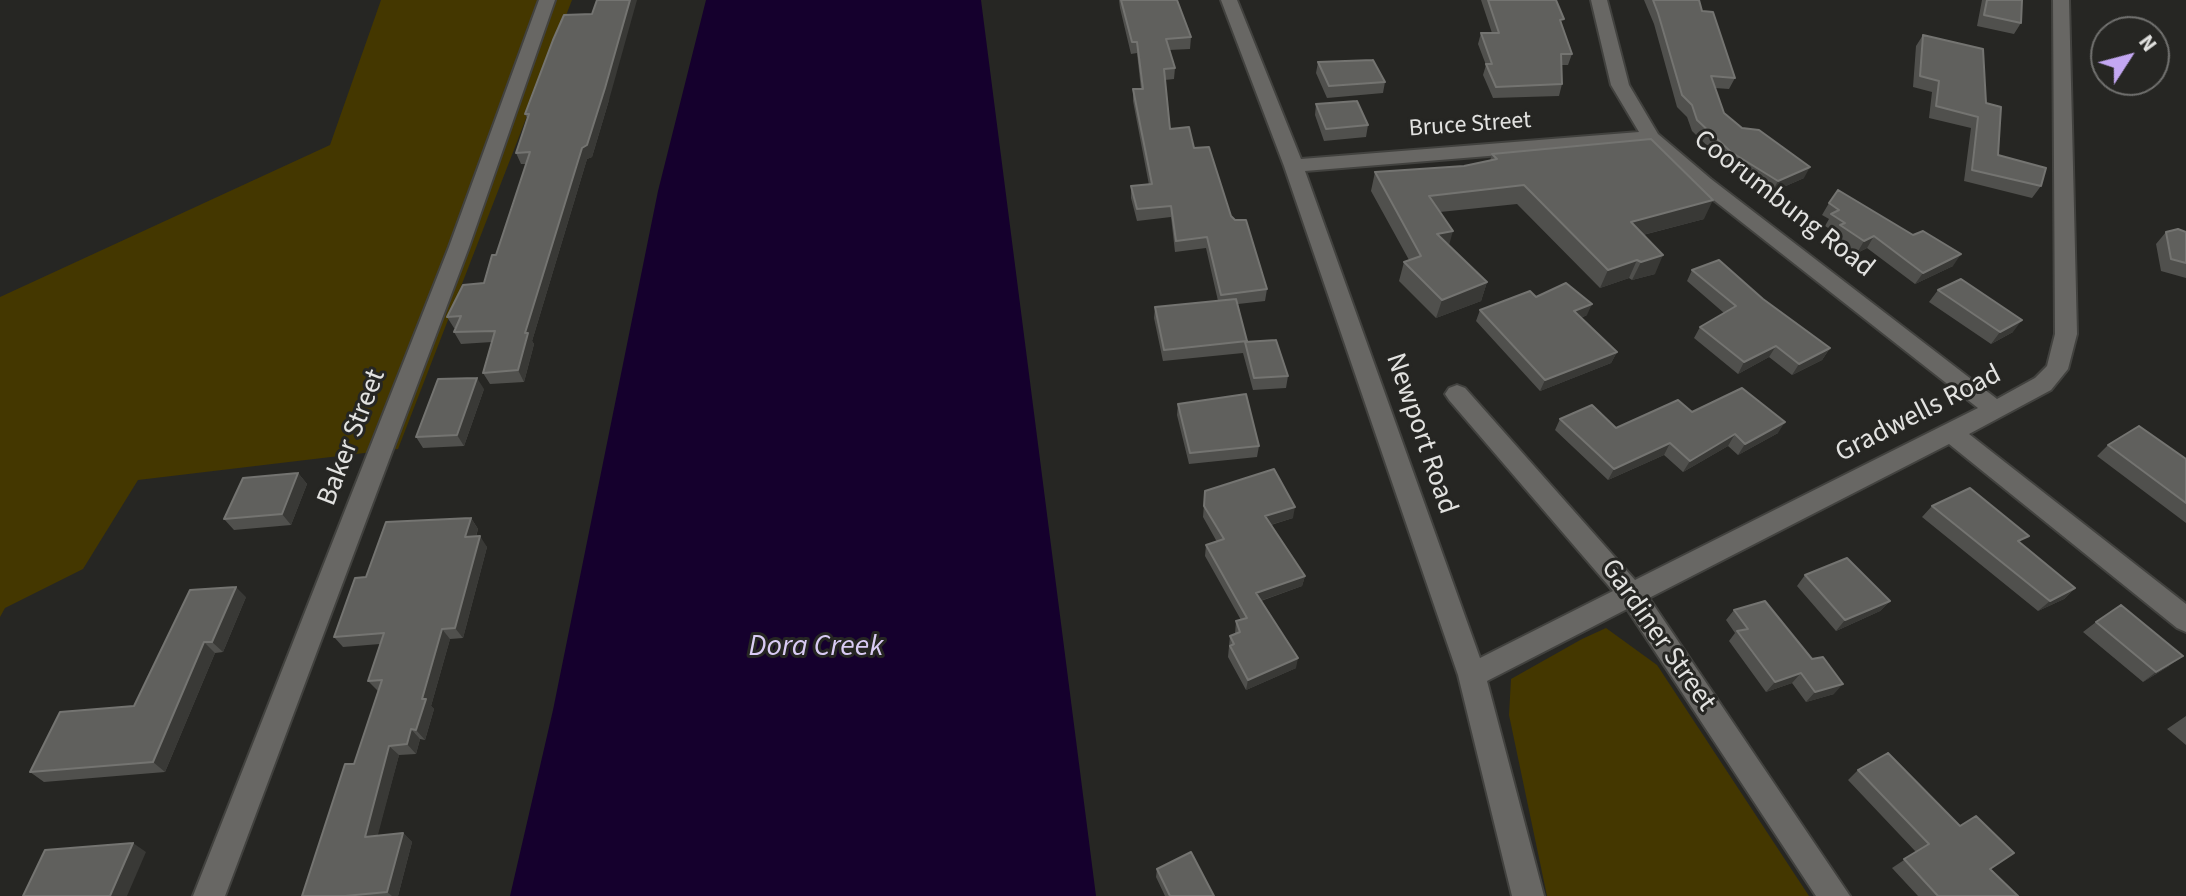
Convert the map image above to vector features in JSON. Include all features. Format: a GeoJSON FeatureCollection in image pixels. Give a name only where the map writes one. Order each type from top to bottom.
{"type":"FeatureCollection","features":[{"type":"Feature","properties":{"kind":"street","name":"Baker Street"},"geometry":{"type":"LineString","coordinates":[[209,896],[459,247],[547,0]]}},
{"type":"Feature","properties":{"kind":"street","name":"Newport Road"},"geometry":{"type":"LineString","coordinates":[[1229,0],[1294,166],[1472,675],[1528,896]]}},
{"type":"Feature","properties":{"kind":"street","name":"Coorumbung Road"},"geometry":{"type":"LineString","coordinates":[[1599,0],[1620,85],[1651,137],[1704,183],[1996,410]]}},
{"type":"Feature","properties":{"kind":"street","name":"Gradwells Road"},"geometry":{"type":"LineString","coordinates":[[1472,675],[1996,410],[2043,384],[2057,369],[2064,353],[2066,334],[2061,0]]}},
{"type":"Feature","properties":{"kind":"street","name":"Bruce Street"},"geometry":{"type":"LineString","coordinates":[[1294,166],[1651,137]]}},
{"type":"Feature","properties":{"kind":"street","name":"Gardiner Street"},"geometry":{"type":"LineString","coordinates":[[1457,394],[1631,593],[1834,896]]}},
{"type":"Feature","properties":{"kind":"street"},"geometry":{"type":"LineString","coordinates":[[1952,433],[2186,620]]}},
{"type":"Feature","properties":{"kind":"shaded area"},"geometry":{"type":"Polygon","coordinates":[[[381,0],[572,0],[398,449],[138,480],[83,569],[5,608],[0,617],[0,297],[330,145],[381,0]]]}},
{"type":"Feature","properties":{"kind":"shaded area"},"geometry":{"type":"Polygon","coordinates":[[[1606,628],[1657,665],[1809,896],[1547,896],[1509,715],[1511,679],[1606,628]]]}},
{"type":"Feature","properties":{"kind":"water","name":"Dora Creek"},"geometry":{"type":"Polygon","coordinates":[[[706,0],[981,0],[1096,896],[510,896],[553,710],[658,191],[706,0]]]}},
{"type":"Feature","properties":{"kind":"building"},"geometry":{"type":"Polygon","coordinates":[[[597,0],[630,0],[605,88],[587,145],[582,148],[525,333],[528,333],[518,370],[483,373],[495,331],[454,332],[461,316],[447,317],[463,285],[484,283],[492,255],[496,255],[530,152],[516,153],[529,114],[525,114],[564,15],[592,14],[597,0]]]}},
{"type":"Feature","properties":{"kind":"building"},"geometry":{"type":"Polygon","coordinates":[[[1121,0],[1177,0],[1191,37],[1166,39],[1175,68],[1164,69],[1170,129],[1189,127],[1194,148],[1209,147],[1231,216],[1235,220],[1246,220],[1267,289],[1221,295],[1207,237],[1176,241],[1171,206],[1137,209],[1131,186],[1152,184],[1133,89],[1143,89],[1137,42],[1132,42],[1121,0]]]}},
{"type":"Feature","properties":{"kind":"building"},"geometry":{"type":"Polygon","coordinates":[[[1488,0],[1556,0],[1572,54],[1561,54],[1562,84],[1496,87],[1486,64],[1492,64],[1481,33],[1499,33],[1488,0]]]}},
{"type":"Feature","properties":{"kind":"building"},"geometry":{"type":"Polygon","coordinates":[[[1653,0],[1699,0],[1702,11],[1713,12],[1735,78],[1711,76],[1724,113],[1742,128],[1759,130],[1810,167],[1778,181],[1731,152],[1697,120],[1692,105],[1682,95],[1653,0]]]}},
{"type":"Feature","properties":{"kind":"building"},"geometry":{"type":"Polygon","coordinates":[[[1987,0],[2022,0],[2021,23],[1984,15],[1987,0]]]}},
{"type":"Feature","properties":{"kind":"building"},"geometry":{"type":"Polygon","coordinates":[[[1923,35],[1983,49],[1986,103],[2001,107],[1998,155],[2046,168],[2041,186],[1972,170],[1978,117],[1936,106],[1939,81],[1920,76],[1923,35]]]}},
{"type":"Feature","properties":{"kind":"building"},"geometry":{"type":"Polygon","coordinates":[[[1373,60],[1385,82],[1329,86],[1318,62],[1373,60]]]}},
{"type":"Feature","properties":{"kind":"building"},"geometry":{"type":"Polygon","coordinates":[[[1357,101],[1368,125],[1326,129],[1316,104],[1357,101]]]}},
{"type":"Feature","properties":{"kind":"building"},"geometry":{"type":"Polygon","coordinates":[[[1651,139],[1713,200],[1631,222],[1663,255],[1608,270],[1524,185],[1429,196],[1453,231],[1437,234],[1487,282],[1442,300],[1404,262],[1421,256],[1375,172],[1464,166],[1497,159],[1492,154],[1651,139]]]}},
{"type":"Feature","properties":{"kind":"building"},"geometry":{"type":"Polygon","coordinates":[[[1838,190],[1913,235],[1923,231],[1961,254],[1923,273],[1874,236],[1864,241],[1840,225],[1845,223],[1831,214],[1839,210],[1829,203],[1838,190]]]}},
{"type":"Feature","properties":{"kind":"building"},"geometry":{"type":"Polygon","coordinates":[[[2178,229],[2186,232],[2186,263],[2171,259],[2166,232],[2178,229]]]}},
{"type":"Feature","properties":{"kind":"building"},"geometry":{"type":"Polygon","coordinates":[[[1719,260],[1763,299],[1830,348],[1799,364],[1776,346],[1744,362],[1700,327],[1736,306],[1692,270],[1719,260]]]}},
{"type":"Feature","properties":{"kind":"building"},"geometry":{"type":"Polygon","coordinates":[[[1961,279],[2022,320],[2000,332],[1938,290],[1961,279]]]}},
{"type":"Feature","properties":{"kind":"building"},"geometry":{"type":"Polygon","coordinates":[[[1566,283],[1592,304],[1574,311],[1617,352],[1545,380],[1480,310],[1530,291],[1536,297],[1566,283]]]}},
{"type":"Feature","properties":{"kind":"building"},"geometry":{"type":"Polygon","coordinates":[[[1236,299],[1247,341],[1164,350],[1155,307],[1236,299]]]}},
{"type":"Feature","properties":{"kind":"building"},"geometry":{"type":"Polygon","coordinates":[[[1276,340],[1288,376],[1254,378],[1245,342],[1276,340]]]}},
{"type":"Feature","properties":{"kind":"building"},"geometry":{"type":"Polygon","coordinates":[[[477,378],[457,435],[416,437],[438,379],[477,378]]]}},
{"type":"Feature","properties":{"kind":"building"},"geometry":{"type":"Polygon","coordinates":[[[1742,388],[1785,422],[1745,444],[1735,434],[1690,461],[1670,443],[1614,469],[1560,419],[1592,405],[1616,428],[1678,400],[1692,412],[1742,388]]]}},
{"type":"Feature","properties":{"kind":"building"},"geometry":{"type":"Polygon","coordinates":[[[1246,394],[1259,446],[1190,453],[1178,404],[1246,394]]]}},
{"type":"Feature","properties":{"kind":"building"},"geometry":{"type":"Polygon","coordinates":[[[2139,426],[2186,459],[2186,503],[2108,445],[2139,426]]]}},
{"type":"Feature","properties":{"kind":"building"},"geometry":{"type":"Polygon","coordinates":[[[1274,469],[1295,507],[1265,516],[1305,576],[1256,593],[1298,658],[1248,680],[1230,646],[1234,644],[1230,636],[1240,632],[1236,621],[1247,618],[1206,545],[1224,539],[1204,506],[1205,491],[1274,469]]]}},
{"type":"Feature","properties":{"kind":"building"},"geometry":{"type":"Polygon","coordinates":[[[298,473],[282,514],[224,519],[243,478],[298,473]]]}},
{"type":"Feature","properties":{"kind":"building"},"geometry":{"type":"Polygon","coordinates":[[[1970,488],[2029,536],[2018,541],[2075,588],[2050,601],[1932,506],[1970,488]]]}},
{"type":"Feature","properties":{"kind":"building"},"geometry":{"type":"Polygon","coordinates":[[[471,518],[465,537],[480,536],[455,628],[442,629],[416,730],[411,729],[407,744],[389,746],[365,837],[403,833],[387,892],[302,896],[345,764],[354,764],[382,680],[368,681],[384,633],[334,637],[355,578],[366,577],[386,522],[471,518]]]}},
{"type":"Feature","properties":{"kind":"building"},"geometry":{"type":"Polygon","coordinates":[[[1847,558],[1890,601],[1845,620],[1805,575],[1847,558]]]}},
{"type":"Feature","properties":{"kind":"building"},"geometry":{"type":"Polygon","coordinates":[[[236,587],[212,642],[204,642],[153,762],[30,772],[60,712],[134,706],[190,590],[236,587]]]}},
{"type":"Feature","properties":{"kind":"building"},"geometry":{"type":"Polygon","coordinates":[[[1765,601],[1812,659],[1823,657],[1843,684],[1815,692],[1801,673],[1775,682],[1737,631],[1748,629],[1734,610],[1765,601]]]}},
{"type":"Feature","properties":{"kind":"building"},"geometry":{"type":"Polygon","coordinates":[[[2121,605],[2183,656],[2156,672],[2096,622],[2121,605]]]}},
{"type":"Feature","properties":{"kind":"building"},"geometry":{"type":"Polygon","coordinates":[[[1888,753],[1960,826],[1976,816],[2014,853],[1990,869],[2018,896],[1938,896],[1904,859],[1929,844],[1858,770],[1888,753]]]}},
{"type":"Feature","properties":{"kind":"building"},"geometry":{"type":"Polygon","coordinates":[[[133,843],[110,896],[23,896],[45,850],[133,843]]]}},
{"type":"Feature","properties":{"kind":"building"},"geometry":{"type":"Polygon","coordinates":[[[1191,852],[1214,896],[1170,896],[1157,869],[1191,852]]]}}]}
